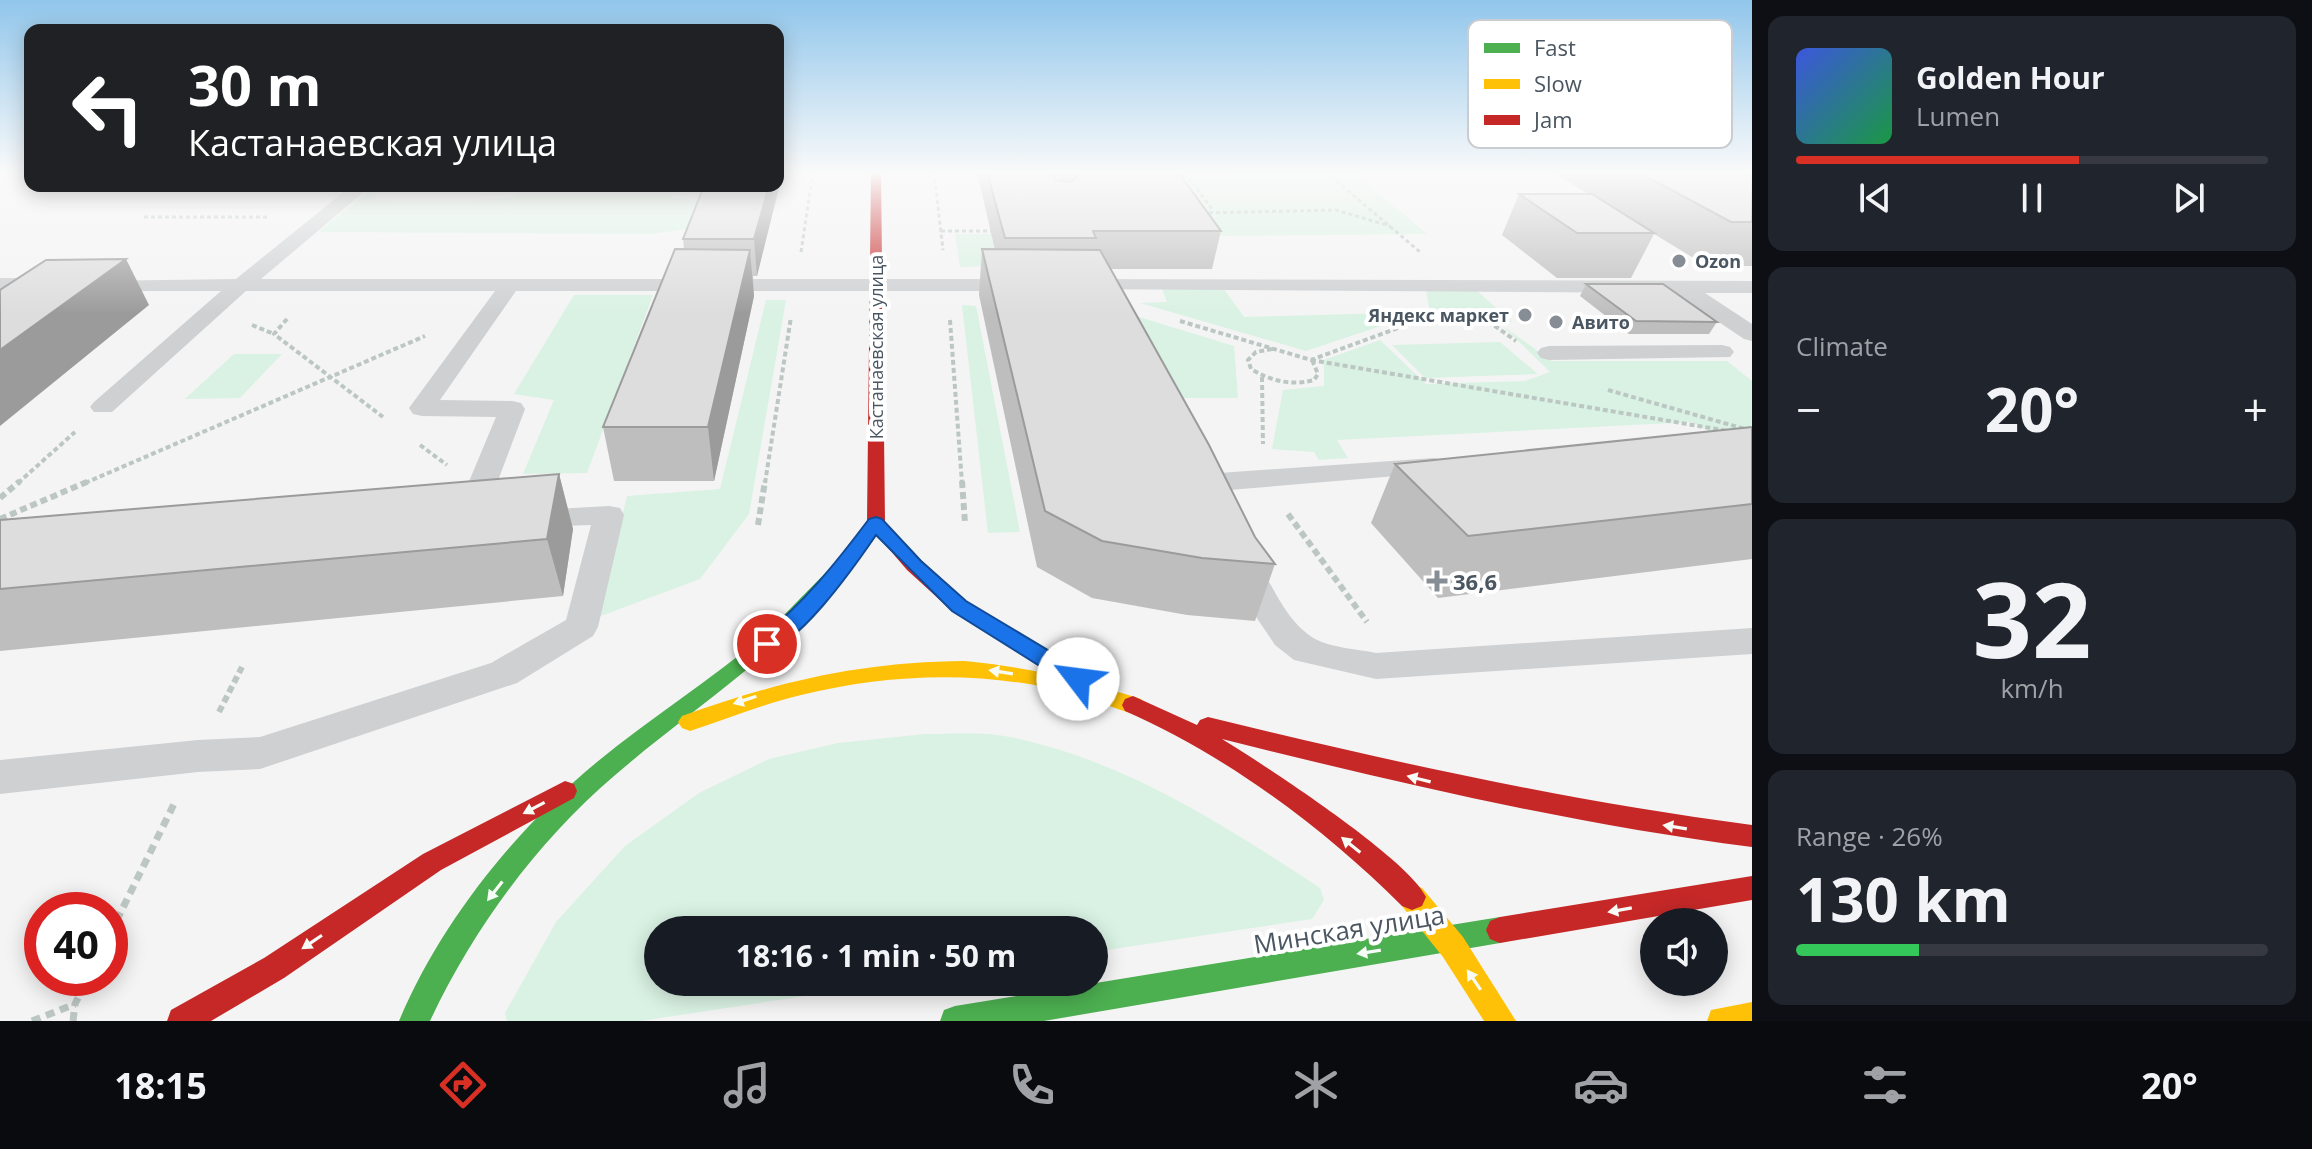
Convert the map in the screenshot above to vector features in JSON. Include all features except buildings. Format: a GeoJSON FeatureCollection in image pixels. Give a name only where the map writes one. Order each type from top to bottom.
{"type":"FeatureCollection","features":[{"type":"Feature","properties":{"kind":"street","name":"Кастанаевская улица"},"geometry":{"type":"LineString","coordinates":[[876,220],[876,523]]}},
{"type":"Feature","properties":{"kind":"street"},"geometry":{"type":"LineString","coordinates":[[182,1021],[274,968],[432,862],[603,771],[799,618],[838,575],[876,523],[914,565],[959,606],[1104,695]]}},
{"type":"Feature","properties":{"kind":"street"},"geometry":{"type":"LineString","coordinates":[[638,745],[721,708],[797,684],[862,671],[926,666],[992,670],[1058,681],[1152,712],[1464,789],[1579,812],[1752,836]]}},
{"type":"Feature","properties":{"kind":"street"},"geometry":{"type":"LineString","coordinates":[[1152,712],[1214,744],[1268,778],[1398,883],[1446,939],[1501,1021]]}},
{"type":"Feature","properties":{"kind":"street"},"geometry":{"type":"LineString","coordinates":[[414,1021],[460,937],[534,841],[603,771]]}},
{"type":"Feature","properties":{"kind":"street","name":"Минская улица"},"geometry":{"type":"LineString","coordinates":[[955,1021],[1752,888]]}},
{"type":"Feature","properties":{"kind":"street"},"geometry":{"type":"LineString","coordinates":[[1722,1021],[1752,1017]]}},
{"type":"Feature","properties":{"kind":"lane"},"geometry":{"type":"LineString","coordinates":[[103,407],[321,220]]}},
{"type":"Feature","properties":{"kind":"lane"},"geometry":{"type":"LineString","coordinates":[[0,284],[1035,285]]}},
{"type":"Feature","properties":{"kind":"lane"},"geometry":{"type":"LineString","coordinates":[[0,777],[198,756],[260,753],[504,673],[581,627],[609,515],[461,511],[512,409],[422,408],[510,285]]}},
{"type":"Feature","properties":{"kind":"lane"},"geometry":{"type":"LineString","coordinates":[[1064,285],[1109,298],[1460,286],[1752,287]]}},
{"type":"Feature","properties":{"kind":"lane"},"geometry":{"type":"LineString","coordinates":[[1681,287],[1752,334]]}},
{"type":"Feature","properties":{"kind":"lane"},"geometry":{"type":"LineString","coordinates":[[1549,353],[1722,352]]}},
{"type":"Feature","properties":{"kind":"lane"},"geometry":{"type":"LineString","coordinates":[[1468,463],[1211,498],[1257,593],[1287,636],[1307,651],[1376,666],[1752,641]]}},
{"type":"Feature","properties":{"kind":"path"},"geometry":{"type":"LineString","coordinates":[[758,525],[806,220]]}},
{"type":"Feature","properties":{"kind":"path"},"geometry":{"type":"LineString","coordinates":[[940,220],[965,523]]}},
{"type":"Feature","properties":{"kind":"path"},"geometry":{"type":"LineString","coordinates":[[1369,220],[1390,226]]}},
{"type":"Feature","properties":{"kind":"path"},"geometry":{"type":"LineString","coordinates":[[1382,220],[1460,286]]}},
{"type":"Feature","properties":{"kind":"path"},"geometry":{"type":"LineString","coordinates":[[941,231],[1005,231]]}},
{"type":"Feature","properties":{"kind":"path"},"geometry":{"type":"LineString","coordinates":[[318,285],[274,334],[392,424]]}},
{"type":"Feature","properties":{"kind":"path"},"geometry":{"type":"LineString","coordinates":[[1109,298],[1311,360],[1752,435]]}},
{"type":"Feature","properties":{"kind":"path"},"geometry":{"type":"LineString","coordinates":[[1311,360],[1424,319]]}},
{"type":"Feature","properties":{"kind":"path"},"geometry":{"type":"LineString","coordinates":[[0,519],[427,335]]}},
{"type":"Feature","properties":{"kind":"path"},"geometry":{"type":"LineString","coordinates":[[1273,348],[1256,352],[1248,360],[1251,369],[1262,377],[1303,383],[1314,380],[1318,374],[1311,360]]}},
{"type":"Feature","properties":{"kind":"path"},"geometry":{"type":"LineString","coordinates":[[0,498],[103,407]]}},
{"type":"Feature","properties":{"kind":"path"},"geometry":{"type":"LineString","coordinates":[[417,443],[461,511]]}},
{"type":"Feature","properties":{"kind":"path"},"geometry":{"type":"LineString","coordinates":[[73,1021],[79,996]]}},
{"type":"Feature","properties":{"kind":"path"},"geometry":{"type":"LineString","coordinates":[[32,1021],[75,1004]]}},
{"type":"Feature","properties":{"kind":"green space"},"geometry":{"type":"Polygon","coordinates":[[[334,220],[697,220],[694,228],[652,234],[319,232],[334,220]]]}},
{"type":"Feature","properties":{"kind":"green space"},"geometry":{"type":"Polygon","coordinates":[[[1129,220],[1410,220],[1427,234],[1121,237],[1129,220]]]}},
{"type":"Feature","properties":{"kind":"green space"},"geometry":{"type":"Polygon","coordinates":[[[1057,233],[1068,264],[960,267],[955,234],[1057,233]]]}},
{"type":"Feature","properties":{"kind":"green space"},"geometry":{"type":"Polygon","coordinates":[[[1162,289],[1224,289],[1244,317],[1430,312],[1426,290],[1476,290],[1512,322],[1440,325],[1399,320],[1306,351],[1140,303],[1167,302],[1162,289]]]}},
{"type":"Feature","properties":{"kind":"green space"},"geometry":{"type":"Polygon","coordinates":[[[574,295],[653,295],[587,473],[523,474],[554,400],[514,394],[574,295]]]}},
{"type":"Feature","properties":{"kind":"green space"},"geometry":{"type":"Polygon","coordinates":[[[766,300],[786,300],[749,514],[700,579],[598,617],[627,496],[720,489],[766,300]]]}},
{"type":"Feature","properties":{"kind":"green space"},"geometry":{"type":"Polygon","coordinates":[[[962,305],[976,306],[1020,532],[988,533],[962,305]]]}},
{"type":"Feature","properties":{"kind":"green space"},"geometry":{"type":"Polygon","coordinates":[[[1129,314],[1234,346],[1238,398],[1174,398],[1129,314]]]}},
{"type":"Feature","properties":{"kind":"green space"},"geometry":{"type":"Polygon","coordinates":[[[1503,326],[1552,361],[1727,361],[1752,381],[1752,430],[1714,434],[1692,422],[1337,440],[1348,458],[1319,460],[1314,452],[1272,449],[1283,390],[1324,386],[1324,360],[1380,340],[1426,384],[1525,381],[1550,372],[1503,326]]]}},
{"type":"Feature","properties":{"kind":"green space"},"geometry":{"type":"Polygon","coordinates":[[[1500,342],[1538,374],[1425,378],[1392,345],[1500,342]]]}},
{"type":"Feature","properties":{"kind":"green space"},"geometry":{"type":"Polygon","coordinates":[[[234,354],[282,354],[240,398],[185,399],[234,354]]]}},
{"type":"Feature","properties":{"kind":"green space"},"geometry":{"type":"Polygon","coordinates":[[[978,733],[1053,748],[1133,778],[1209,818],[1320,888],[1324,900],[1312,919],[1108,950],[1108,916],[644,916],[644,996],[805,996],[641,1021],[507,1021],[505,1013],[556,922],[625,846],[699,793],[769,759],[838,743],[925,734],[978,733]]]}},
{"type":"Feature","properties":{"kind":"traffic: fast"},"geometry":{"type":"LineString","coordinates":[[414,1021],[430,988],[472,920],[549,823],[604,770],[735,670],[798,617],[852,555]]}},
{"type":"Feature","properties":{"kind":"traffic: fast"},"geometry":{"type":"LineString","coordinates":[[955,1021],[1500,930]]}},
{"type":"Feature","properties":{"kind":"traffic: slow"},"geometry":{"type":"LineString","coordinates":[[690,722],[800,687],[855,676],[910,670],[965,669],[1020,675],[1076,686],[1133,705]]}},
{"type":"Feature","properties":{"kind":"traffic: slow"},"geometry":{"type":"LineString","coordinates":[[1412,897],[1453,947],[1501,1021]]}},
{"type":"Feature","properties":{"kind":"traffic: slow"},"geometry":{"type":"LineString","coordinates":[[1722,1021],[1752,1017]]}},
{"type":"Feature","properties":{"kind":"traffic: jam"},"geometry":{"type":"LineString","coordinates":[[852,555],[876,523],[876,220]]}},
{"type":"Feature","properties":{"kind":"traffic: jam"},"geometry":{"type":"LineString","coordinates":[[876,523],[914,565],[959,606],[1068,673]]}},
{"type":"Feature","properties":{"kind":"traffic: jam"},"geometry":{"type":"LineString","coordinates":[[1133,705],[1212,744],[1261,776],[1363,853],[1412,897]]}},
{"type":"Feature","properties":{"kind":"traffic: jam"},"geometry":{"type":"LineString","coordinates":[[1208,726],[1546,804],[1752,836]]}},
{"type":"Feature","properties":{"kind":"traffic: jam"},"geometry":{"type":"LineString","coordinates":[[182,1021],[274,968],[432,862],[565,791]]}},
{"type":"Feature","properties":{"kind":"traffic: jam"},"geometry":{"type":"LineString","coordinates":[[1500,930],[1752,888]]}},
{"type":"Feature","properties":{"kind":"place","name":"Ozon"},"geometry":{"type":"Point","coordinates":[1679,261]}},
{"type":"Feature","properties":{"kind":"place","name":"Яндекс маркет"},"geometry":{"type":"Point","coordinates":[1525,315]}},
{"type":"Feature","properties":{"kind":"place","name":"Авито"},"geometry":{"type":"Point","coordinates":[1556,322]}},
{"type":"Feature","properties":{"kind":"place","name":"36,6"},"geometry":{"type":"Point","coordinates":[1437,581]}},
{"type":"Feature","properties":{"kind":"route"},"geometry":{"type":"LineString","coordinates":[[767,644],[799,618],[838,575],[876,523],[914,565],[959,606],[1078,679]]}}]}
